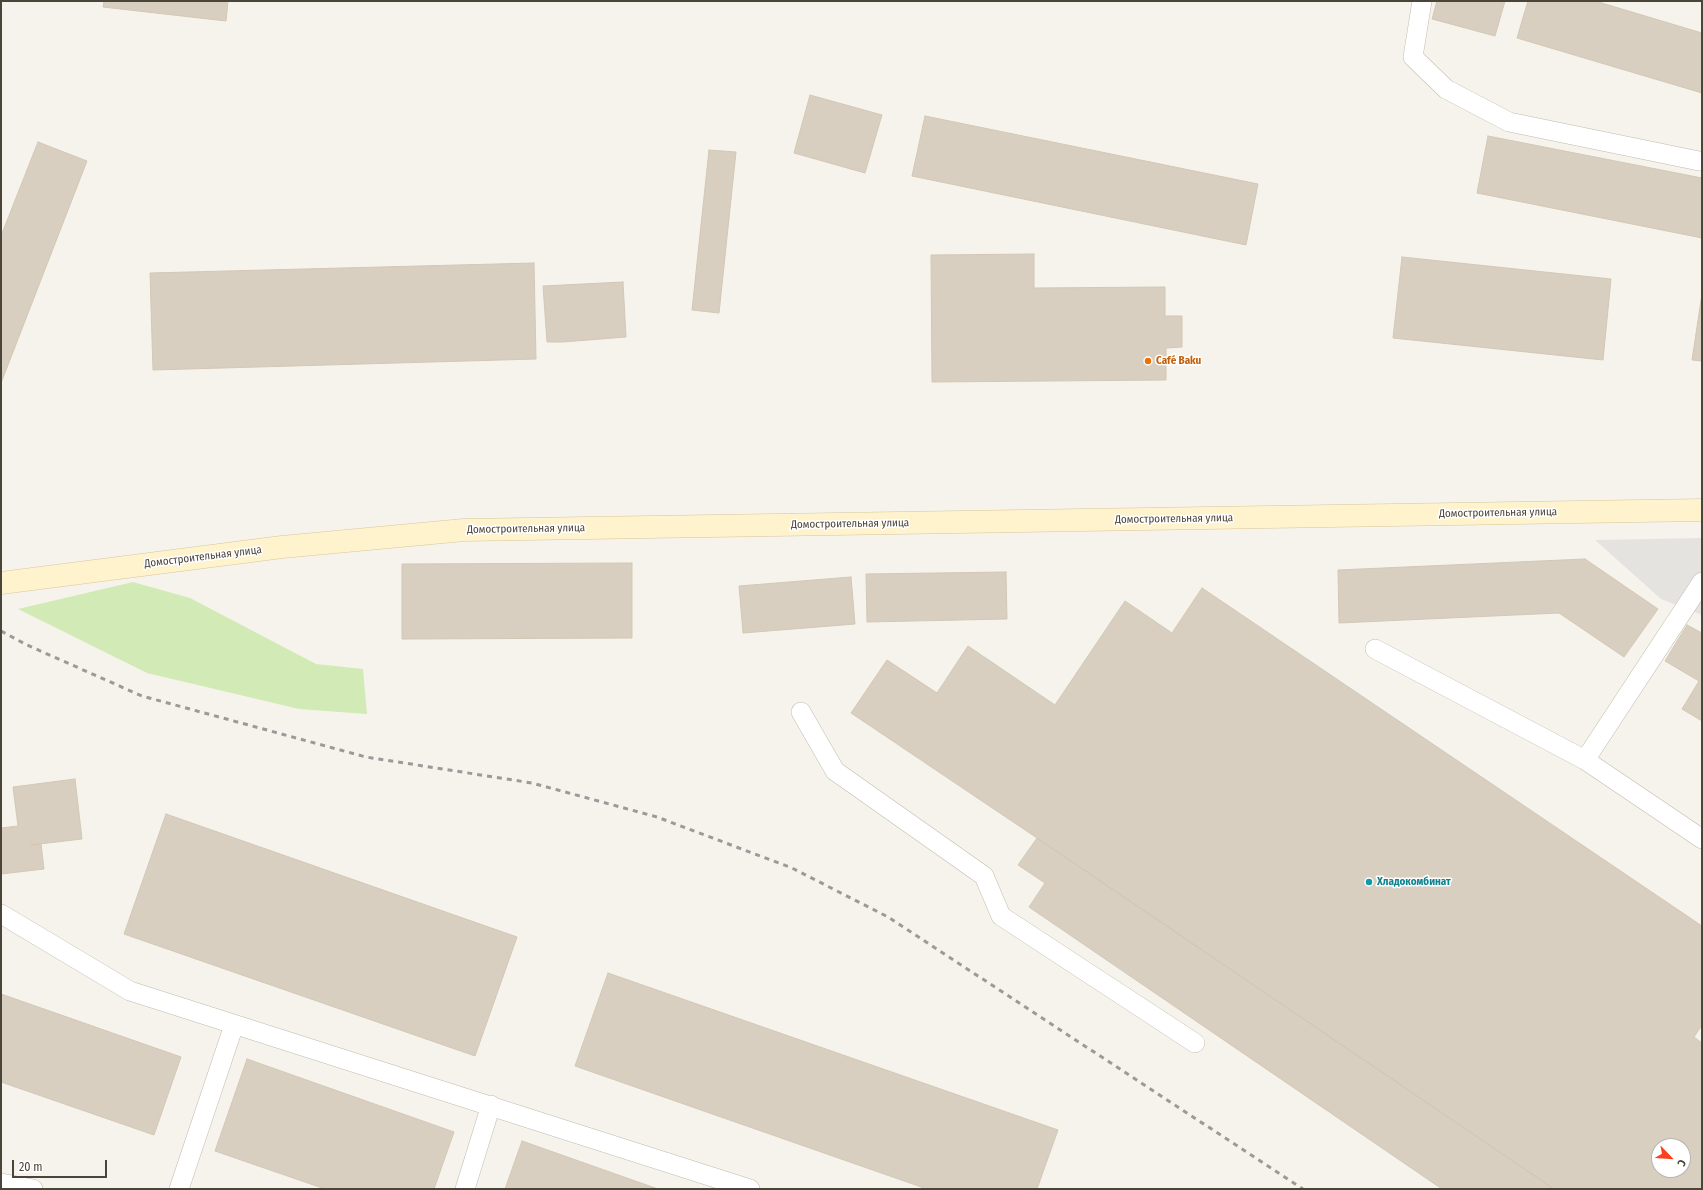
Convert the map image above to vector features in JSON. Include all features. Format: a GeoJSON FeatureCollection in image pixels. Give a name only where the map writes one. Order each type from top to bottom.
{"type":"FeatureCollection","features":[{"type":"Feature","properties":{"kind":"street","name":"Домостроительная улица"},"geometry":{"type":"LineString","coordinates":[[1,584],[282,547],[464,530],[1702,510]]}},
{"type":"Feature","properties":{"kind":"lane"},"geometry":{"type":"LineString","coordinates":[[1422,1],[1413,57],[1446,89],[1509,122],[1699,161]]}},
{"type":"Feature","properties":{"kind":"lane"},"geometry":{"type":"LineString","coordinates":[[1585,760],[1702,582]]}},
{"type":"Feature","properties":{"kind":"lane"},"geometry":{"type":"LineString","coordinates":[[1375,649],[1585,760],[1702,839]]}},
{"type":"Feature","properties":{"kind":"lane"},"geometry":{"type":"LineString","coordinates":[[801,712],[835,771],[984,876],[1001,916],[1194,1043]]}},
{"type":"Feature","properties":{"kind":"lane"},"geometry":{"type":"LineString","coordinates":[[1,914],[130,991],[750,1189]]}},
{"type":"Feature","properties":{"kind":"lane"},"geometry":{"type":"LineString","coordinates":[[179,1189],[234,1025]]}},
{"type":"Feature","properties":{"kind":"lane"},"geometry":{"type":"LineString","coordinates":[[465,1189],[490,1106]]}},
{"type":"Feature","properties":{"kind":"lane"},"geometry":{"type":"LineString","coordinates":[[1,1183],[32,1189]]}},
{"type":"Feature","properties":{"kind":"green space"},"geometry":{"type":"Polygon","coordinates":[[[133,582],[190,598],[316,664],[363,669],[367,714],[299,709],[147,673],[18,609],[133,582]]]}},
{"type":"Feature","properties":{"kind":"shaded area"},"geometry":{"type":"Polygon","coordinates":[[[1702,538],[1702,615],[1661,599],[1595,540],[1702,538]]]}},
{"type":"Feature","properties":{"kind":"building"},"geometry":{"type":"Polygon","coordinates":[[[104,1],[228,1],[226,21],[103,7],[104,1]]]}},
{"type":"Feature","properties":{"kind":"building"},"geometry":{"type":"Polygon","coordinates":[[[1437,1],[1505,1],[1495,36],[1432,19],[1437,1]]]}},
{"type":"Feature","properties":{"kind":"building"},"geometry":{"type":"Polygon","coordinates":[[[1528,1],[1595,1],[1702,33],[1702,93],[1517,38],[1528,1]]]}},
{"type":"Feature","properties":{"kind":"building"},"geometry":{"type":"Polygon","coordinates":[[[810,95],[882,115],[865,173],[794,153],[810,95]]]}},
{"type":"Feature","properties":{"kind":"building"},"geometry":{"type":"Polygon","coordinates":[[[925,116],[1258,184],[1246,245],[912,176],[925,116]]]}},
{"type":"Feature","properties":{"kind":"building"},"geometry":{"type":"Polygon","coordinates":[[[1488,136],[1702,178],[1702,238],[1477,193],[1488,136]]]}},
{"type":"Feature","properties":{"kind":"building"},"geometry":{"type":"Polygon","coordinates":[[[38,142],[87,161],[1,383],[1,236],[38,142]]]}},
{"type":"Feature","properties":{"kind":"building"},"geometry":{"type":"Polygon","coordinates":[[[709,150],[736,152],[719,313],[692,310],[709,150]]]}},
{"type":"Feature","properties":{"kind":"building"},"geometry":{"type":"Polygon","coordinates":[[[1034,254],[1034,288],[1165,287],[1165,316],[1182,316],[1182,347],[1166,348],[1166,380],[932,382],[931,255],[1034,254]]]}},
{"type":"Feature","properties":{"kind":"building"},"geometry":{"type":"Polygon","coordinates":[[[1402,257],[1611,279],[1603,360],[1393,338],[1402,257]]]}},
{"type":"Feature","properties":{"kind":"building"},"geometry":{"type":"Polygon","coordinates":[[[534,263],[536,359],[153,370],[150,273],[534,263]]]}},
{"type":"Feature","properties":{"kind":"building"},"geometry":{"type":"Polygon","coordinates":[[[623,282],[626,337],[547,342],[543,286],[623,282]]]}},
{"type":"Feature","properties":{"kind":"building"},"geometry":{"type":"Polygon","coordinates":[[[1702,294],[1702,361],[1692,360],[1702,294]]]}},
{"type":"Feature","properties":{"kind":"building"},"geometry":{"type":"Polygon","coordinates":[[[1585,559],[1658,609],[1624,657],[1559,613],[1339,623],[1338,570],[1585,559]]]}},
{"type":"Feature","properties":{"kind":"building"},"geometry":{"type":"Polygon","coordinates":[[[632,563],[632,638],[402,639],[402,564],[632,563]]]}},
{"type":"Feature","properties":{"kind":"building"},"geometry":{"type":"Polygon","coordinates":[[[1006,572],[1007,619],[867,622],[866,574],[1006,572]]]}},
{"type":"Feature","properties":{"kind":"building"},"geometry":{"type":"Polygon","coordinates":[[[851,577],[855,624],[743,633],[739,586],[851,577]]]}},
{"type":"Feature","properties":{"kind":"building","name":"Хладокомбинат"},"geometry":{"type":"Polygon","coordinates":[[[1202,588],[1702,926],[1702,1025],[1694,1037],[1702,1043],[1702,1189],[1554,1189],[851,713],[887,660],[937,693],[968,646],[1055,705],[1125,601],[1172,633],[1202,588]]]}},
{"type":"Feature","properties":{"kind":"building"},"geometry":{"type":"Polygon","coordinates":[[[1687,625],[1702,633],[1702,721],[1682,709],[1699,681],[1665,661],[1687,625]]]}},
{"type":"Feature","properties":{"kind":"building"},"geometry":{"type":"Polygon","coordinates":[[[75,779],[82,839],[31,845],[41,844],[44,869],[1,874],[1,828],[18,826],[13,787],[75,779]]]}},
{"type":"Feature","properties":{"kind":"building"},"geometry":{"type":"Polygon","coordinates":[[[166,814],[517,937],[475,1056],[124,934],[166,814]]]}},
{"type":"Feature","properties":{"kind":"building"},"geometry":{"type":"Polygon","coordinates":[[[1037,838],[1554,1189],[1442,1189],[1029,907],[1045,883],[1018,865],[1037,838]]]}},
{"type":"Feature","properties":{"kind":"building"},"geometry":{"type":"Polygon","coordinates":[[[608,973],[1058,1130],[1037,1189],[927,1189],[575,1066],[608,973]]]}},
{"type":"Feature","properties":{"kind":"building"},"geometry":{"type":"Polygon","coordinates":[[[1,994],[181,1057],[154,1135],[1,1082],[1,994]]]}},
{"type":"Feature","properties":{"kind":"building"},"geometry":{"type":"Polygon","coordinates":[[[247,1059],[454,1132],[434,1189],[325,1189],[215,1151],[247,1059]]]}},
{"type":"Feature","properties":{"kind":"building"},"geometry":{"type":"Polygon","coordinates":[[[522,1141],[658,1189],[505,1189],[522,1141]]]}},
{"type":"Feature","properties":{"kind":"railway"},"geometry":{"type":"LineString","coordinates":[[1,631],[27,645],[142,696],[366,757],[532,783],[657,817],[792,868],[888,917],[1303,1189]]}},
{"type":"Feature","properties":{"kind":"place","name":"Café Baku"},"geometry":{"type":"Point","coordinates":[1148,361]}},
{"type":"Feature","properties":{"kind":"place","name":"Хладокомбинат"},"geometry":{"type":"Point","coordinates":[1369,882]}}]}
